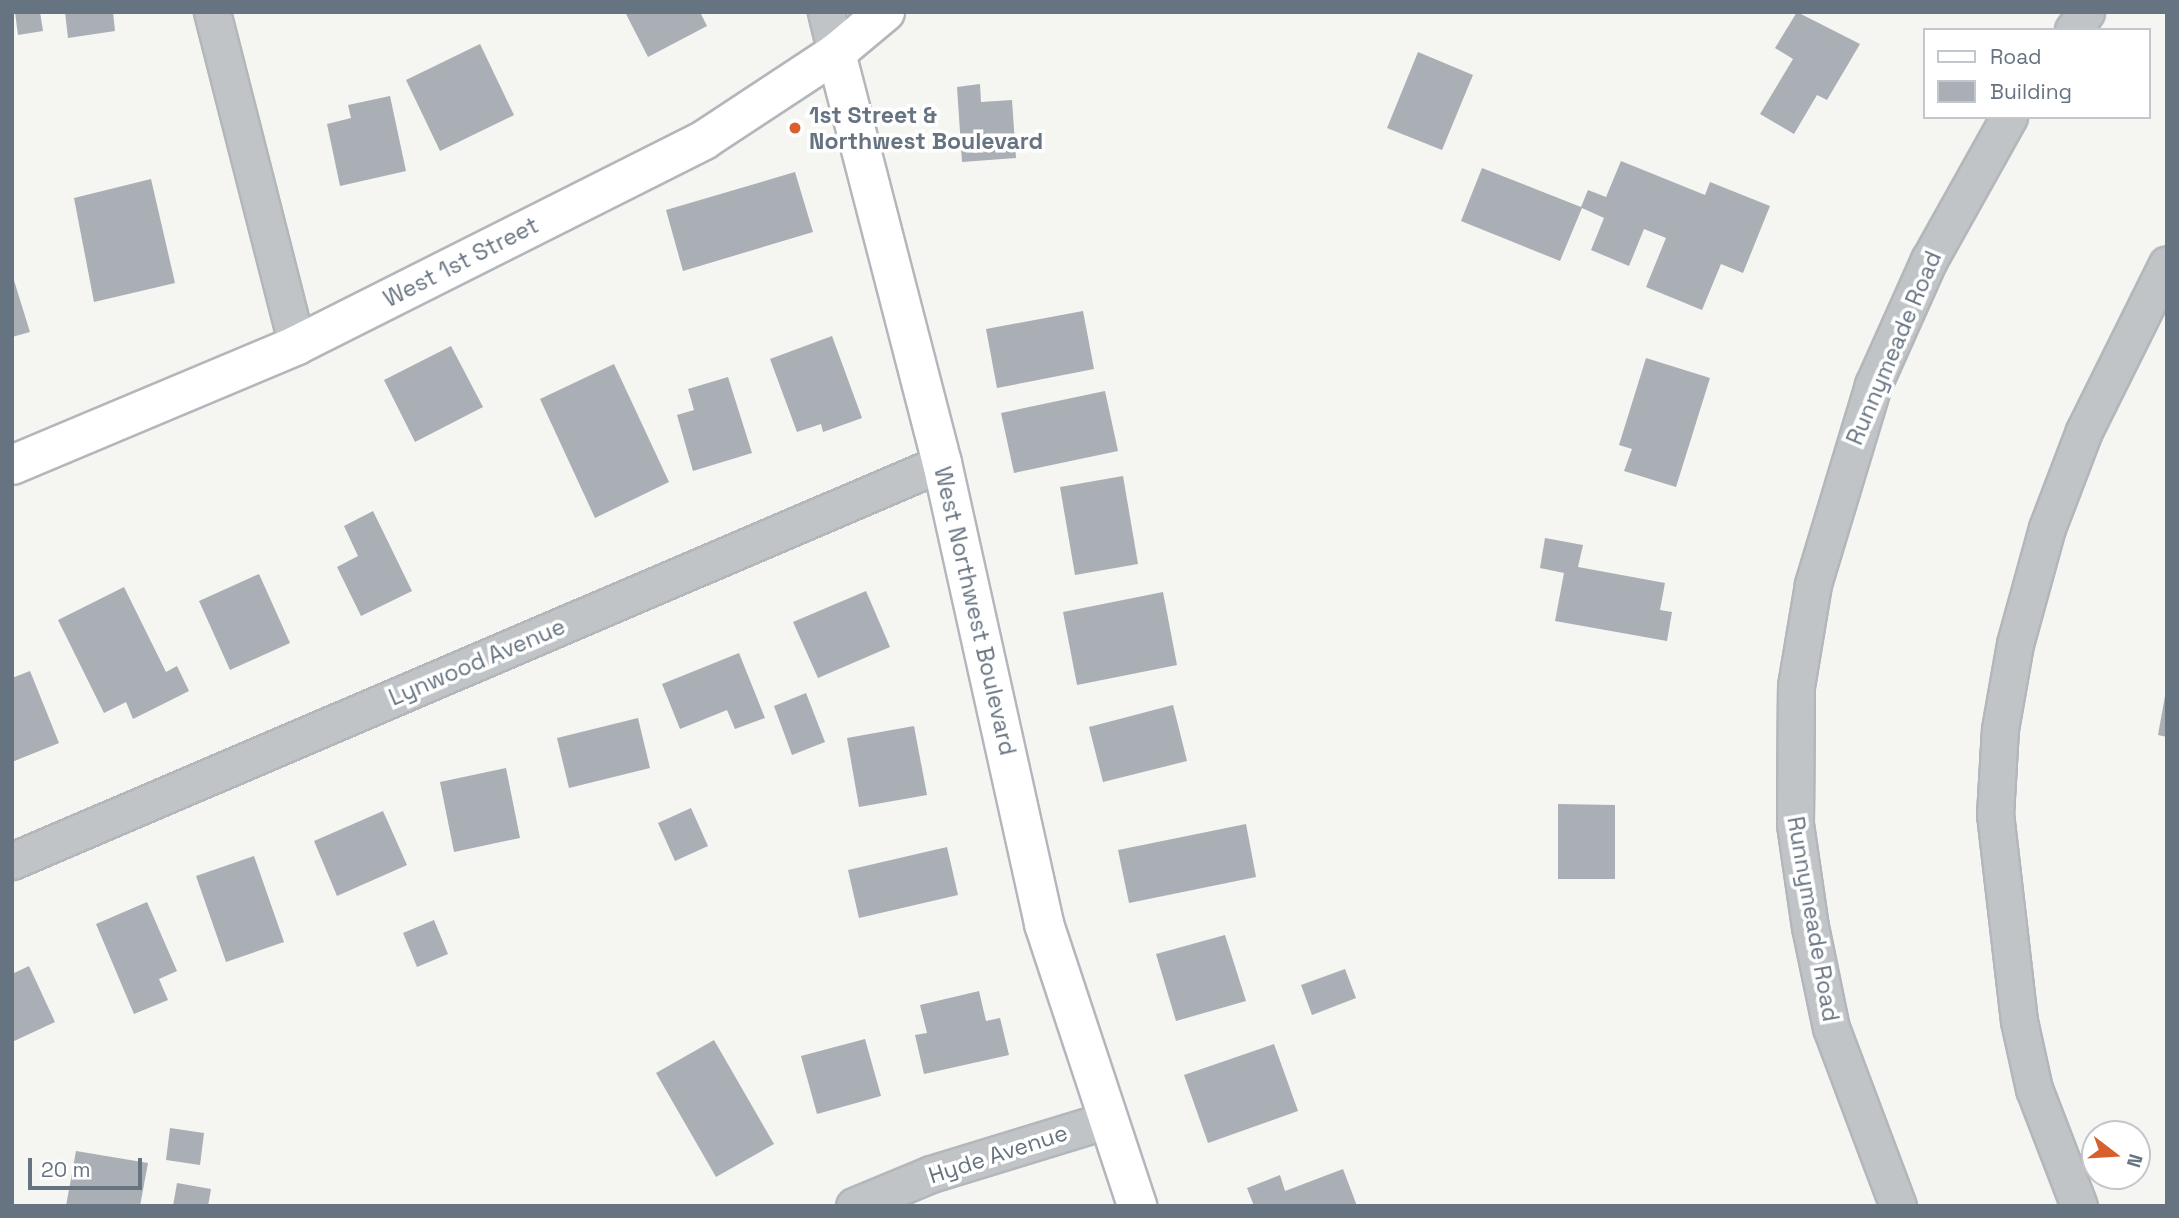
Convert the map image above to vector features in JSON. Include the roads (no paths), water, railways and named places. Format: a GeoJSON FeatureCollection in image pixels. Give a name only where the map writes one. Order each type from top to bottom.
{"type":"FeatureCollection","features":[{"type":"Feature","properties":{"kind":"main road","name":"West 1st Street"},"geometry":{"type":"LineString","coordinates":[[12,465],[297,345],[704,140],[836,53],[884,12]]}},
{"type":"Feature","properties":{"kind":"main road","name":"West Northwest Boulevard"},"geometry":{"type":"LineString","coordinates":[[836,53],[942,463],[1044,925],[1104,1121],[1137,1206]]}},
{"type":"Feature","properties":{"kind":"street"},"geometry":{"type":"LineString","coordinates":[[212,12],[297,345]]}},
{"type":"Feature","properties":{"kind":"street","name":"West Northwest Boulevard"},"geometry":{"type":"LineString","coordinates":[[826,12],[836,53]]}},
{"type":"Feature","properties":{"kind":"street"},"geometry":{"type":"LineString","coordinates":[[2074,28],[2086,12]]}},
{"type":"Feature","properties":{"kind":"street","name":"Runnymeade Road"},"geometry":{"type":"LineString","coordinates":[[1898,1206],[1831,1028],[1810,927],[1795,824],[1796,686],[1812,584],[1873,385],[1929,260],[2008,119]]}},
{"type":"Feature","properties":{"kind":"street"},"geometry":{"type":"LineString","coordinates":[[2079,1206],[2034,1088],[2019,1021],[1996,828],[2000,729],[2015,644],[2052,516],[2100,395],[2167,264]]}},
{"type":"Feature","properties":{"kind":"street","name":"Lynwood Avenue"},"geometry":{"type":"LineString","coordinates":[[12,861],[942,463]]}},
{"type":"Feature","properties":{"kind":"street","name":"Hyde Avenue"},"geometry":{"type":"LineString","coordinates":[[854,1206],[931,1174],[1104,1121]]}},
{"type":"Feature","properties":{"kind":"place","name":"1st Street & Northwest Boulevard"},"geometry":{"type":"Point","coordinates":[795,128]}}]}
